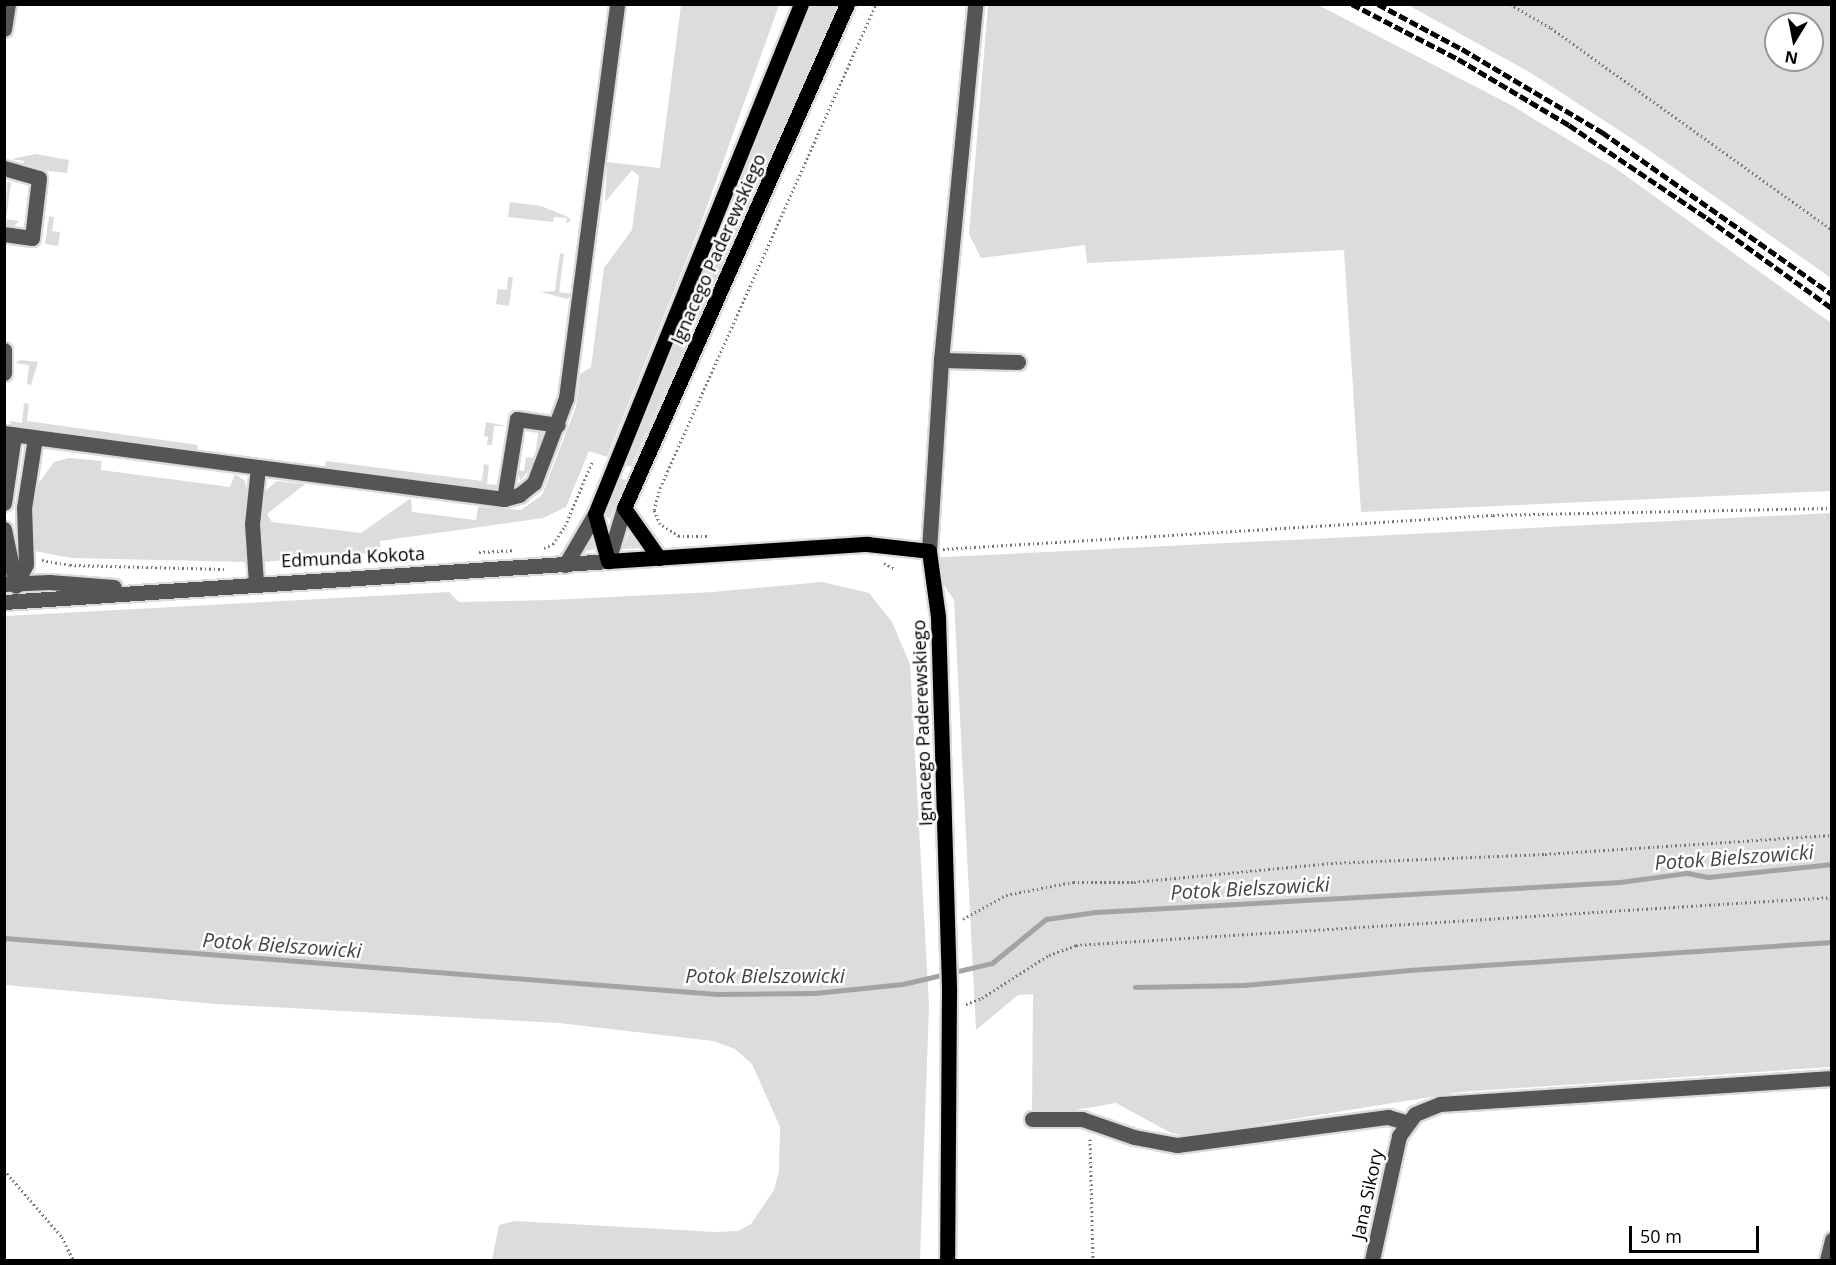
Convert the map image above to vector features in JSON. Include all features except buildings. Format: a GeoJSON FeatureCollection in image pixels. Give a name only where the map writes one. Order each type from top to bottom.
{"type":"FeatureCollection","features":[{"type":"Feature","properties":{"kind":"main road","name":"Ignacego Paderewskiego"},"geometry":{"type":"LineString","coordinates":[[595,514],[801,4]]}},
{"type":"Feature","properties":{"kind":"main road","name":"Ignacego Paderewskiego"},"geometry":{"type":"LineString","coordinates":[[624,508],[847,4]]}},
{"type":"Feature","properties":{"kind":"main road"},"geometry":{"type":"LineString","coordinates":[[624,508],[659,558]]}},
{"type":"Feature","properties":{"kind":"main road"},"geometry":{"type":"LineString","coordinates":[[595,514],[608,561],[867,544],[929,551]]}},
{"type":"Feature","properties":{"kind":"main road","name":"Ignacego Paderewskiego"},"geometry":{"type":"LineString","coordinates":[[929,551],[938,617],[948,948],[947,1260]]}},
{"type":"Feature","properties":{"kind":"street"},"geometry":{"type":"LineString","coordinates":[[4,29],[8,4]]}},
{"type":"Feature","properties":{"kind":"street"},"geometry":{"type":"LineString","coordinates":[[4,503],[9,434],[504,499],[519,495],[534,483],[558,425],[566,398],[617,4]]}},
{"type":"Feature","properties":{"kind":"street"},"geometry":{"type":"LineString","coordinates":[[929,551],[941,360],[975,4]]}},
{"type":"Feature","properties":{"kind":"street"},"geometry":{"type":"LineString","coordinates":[[4,168],[39,178],[32,238],[4,234]]}},
{"type":"Feature","properties":{"kind":"street"},"geometry":{"type":"LineString","coordinates":[[4,350],[4,373]]}},
{"type":"Feature","properties":{"kind":"street"},"geometry":{"type":"LineString","coordinates":[[941,360],[1018,362]]}},
{"type":"Feature","properties":{"kind":"street"},"geometry":{"type":"LineString","coordinates":[[504,499],[517,419],[558,425]]}},
{"type":"Feature","properties":{"kind":"street"},"geometry":{"type":"LineString","coordinates":[[10,584],[26,561],[24,508],[35,438]]}},
{"type":"Feature","properties":{"kind":"street"},"geometry":{"type":"LineString","coordinates":[[255,575],[252,524],[258,467]]}},
{"type":"Feature","properties":{"kind":"street"},"geometry":{"type":"LineString","coordinates":[[565,565],[608,561],[624,508]]}},
{"type":"Feature","properties":{"kind":"street"},"geometry":{"type":"LineString","coordinates":[[565,565],[595,514]]}},
{"type":"Feature","properties":{"kind":"street"},"geometry":{"type":"LineString","coordinates":[[4,529],[11,602]]}},
{"type":"Feature","properties":{"kind":"street"},"geometry":{"type":"LineString","coordinates":[[26,561],[49,582]]}},
{"type":"Feature","properties":{"kind":"street","name":"Edmunda Kokota"},"geometry":{"type":"LineString","coordinates":[[11,602],[144,590],[255,575],[565,565]]}},
{"type":"Feature","properties":{"kind":"street","name":"Edmunda Kokota"},"geometry":{"type":"LineString","coordinates":[[10,584],[49,582],[144,590]]}},
{"type":"Feature","properties":{"kind":"street"},"geometry":{"type":"LineString","coordinates":[[1032,1119],[1099,1122],[1134,1137],[1177,1144],[1388,1118],[1403,1129],[1440,1104],[1472,1100],[1832,1078]]}},
{"type":"Feature","properties":{"kind":"street","name":"Jana Sikory"},"geometry":{"type":"LineString","coordinates":[[1372,1260],[1403,1129]]}},
{"type":"Feature","properties":{"kind":"street"},"geometry":{"type":"LineString","coordinates":[[1827,1260],[1832,1240]]}},
{"type":"Feature","properties":{"kind":"path"},"geometry":{"type":"LineString","coordinates":[[707,536],[679,536],[660,524],[654,510],[660,488],[876,4]]}},
{"type":"Feature","properties":{"kind":"path"},"geometry":{"type":"LineString","coordinates":[[1510,4],[1560,35],[1832,230]]}},
{"type":"Feature","properties":{"kind":"path"},"geometry":{"type":"LineString","coordinates":[[536,550],[546,548],[558,537],[592,460]]}},
{"type":"Feature","properties":{"kind":"path"},"geometry":{"type":"LineString","coordinates":[[929,551],[1099,537],[1493,515],[1832,507]]}},
{"type":"Feature","properties":{"kind":"path"},"geometry":{"type":"LineString","coordinates":[[474,553],[525,550]]}},
{"type":"Feature","properties":{"kind":"path"},"geometry":{"type":"LineString","coordinates":[[26,561],[255,575]]}},
{"type":"Feature","properties":{"kind":"path"},"geometry":{"type":"LineString","coordinates":[[947,923],[1006,895],[1073,882],[1134,882],[1331,863],[1545,854],[1832,835]]}},
{"type":"Feature","properties":{"kind":"path"},"geometry":{"type":"LineString","coordinates":[[949,999],[982,998],[1049,955],[1076,945],[1832,897]]}},
{"type":"Feature","properties":{"kind":"path"},"geometry":{"type":"LineString","coordinates":[[1094,1260],[1089,1144],[1099,1122]]}},
{"type":"Feature","properties":{"kind":"path"},"geometry":{"type":"LineString","coordinates":[[4,1170],[62,1237],[73,1260]]}},
{"type":"Feature","properties":{"kind":"path"},"geometry":{"type":"LineString","coordinates":[[90,1260],[146,1260]]}},
{"type":"Feature","properties":{"kind":"shaded area"},"geometry":{"type":"Polygon","coordinates":[[[681,5],[779,5],[699,229],[607,457],[589,451],[566,507],[543,518],[380,541],[381,552],[262,562],[259,531],[262,493],[277,481],[305,484],[267,514],[272,522],[361,533],[411,498],[412,512],[476,520],[478,507],[521,510],[542,495],[576,407],[580,374],[591,367],[604,268],[632,230],[639,176],[632,170],[605,202],[607,162],[660,168],[681,5]]]}},
{"type":"Feature","properties":{"kind":"shaded area"},"geometry":{"type":"Polygon","coordinates":[[[812,5],[839,5],[631,467],[626,465],[812,5]]]}},
{"type":"Feature","properties":{"kind":"shaded area"},"geometry":{"type":"Polygon","coordinates":[[[988,5],[1318,5],[1511,105],[1615,168],[1831,323],[1831,491],[1361,512],[1344,250],[1087,263],[1085,245],[981,258],[969,234],[988,5]]]}},
{"type":"Feature","properties":{"kind":"shaded area"},"geometry":{"type":"Polygon","coordinates":[[[1408,5],[1831,5],[1831,278],[1637,142],[1531,73],[1408,5]]]}},
{"type":"Feature","properties":{"kind":"shaded area"},"geometry":{"type":"Polygon","coordinates":[[[36,154],[69,160],[67,173],[24,168],[24,161],[11,159],[36,154]]]}},
{"type":"Feature","properties":{"kind":"shaded area"},"geometry":{"type":"Polygon","coordinates":[[[7,182],[11,183],[6,219],[19,221],[14,226],[5,225],[7,182]]]}},
{"type":"Feature","properties":{"kind":"shaded area"},"geometry":{"type":"Polygon","coordinates":[[[510,202],[541,206],[568,217],[571,220],[566,224],[567,218],[554,217],[553,222],[508,217],[510,202]]]}},
{"type":"Feature","properties":{"kind":"shaded area"},"geometry":{"type":"Polygon","coordinates":[[[49,216],[54,217],[52,231],[60,232],[58,246],[45,244],[49,216]]]}},
{"type":"Feature","properties":{"kind":"shaded area"},"geometry":{"type":"Polygon","coordinates":[[[560,253],[564,254],[559,292],[573,294],[567,299],[541,292],[555,291],[560,253]]]}},
{"type":"Feature","properties":{"kind":"shaded area"},"geometry":{"type":"Polygon","coordinates":[[[508,277],[513,277],[509,306],[496,304],[498,289],[507,290],[508,277]]]}},
{"type":"Feature","properties":{"kind":"shaded area"},"geometry":{"type":"Polygon","coordinates":[[[20,360],[38,362],[31,385],[27,384],[29,365],[16,363],[20,360]]]}},
{"type":"Feature","properties":{"kind":"shaded area"},"geometry":{"type":"Polygon","coordinates":[[[24,403],[29,404],[27,421],[198,445],[197,450],[14,427],[9,421],[22,423],[24,403]]]}},
{"type":"Feature","properties":{"kind":"shaded area"},"geometry":{"type":"Polygon","coordinates":[[[486,422],[507,426],[494,426],[492,445],[487,445],[488,437],[484,436],[486,422]]]}},
{"type":"Feature","properties":{"kind":"shaded area"},"geometry":{"type":"Polygon","coordinates":[[[525,428],[542,429],[545,436],[535,463],[520,481],[518,470],[524,471],[526,457],[535,458],[538,433],[525,431],[525,428]]]}},
{"type":"Feature","properties":{"kind":"shaded area"},"geometry":{"type":"Polygon","coordinates":[[[69,458],[102,461],[101,470],[230,487],[235,474],[245,481],[247,491],[247,562],[71,558],[30,550],[28,529],[35,483],[38,484],[54,462],[69,458]]]}},
{"type":"Feature","properties":{"kind":"shaded area"},"geometry":{"type":"Polygon","coordinates":[[[326,461],[482,481],[484,464],[489,465],[487,484],[500,485],[496,490],[325,468],[326,461]]]}},
{"type":"Feature","properties":{"kind":"shaded area"},"geometry":{"type":"Polygon","coordinates":[[[620,478],[626,480],[610,518],[606,517],[608,507],[620,478]]]}},
{"type":"Feature","properties":{"kind":"shaded area"},"geometry":{"type":"Polygon","coordinates":[[[1831,513],[1831,1067],[1461,1092],[1187,1136],[1171,1133],[1116,1103],[1063,1112],[1032,1113],[1033,994],[1018,995],[976,1030],[954,600],[926,558],[1831,513]]]}},
{"type":"Feature","properties":{"kind":"shaded area"},"geometry":{"type":"Polygon","coordinates":[[[631,528],[644,548],[622,549],[631,528]]]}},
{"type":"Feature","properties":{"kind":"shaded area"},"geometry":{"type":"Polygon","coordinates":[[[593,533],[596,549],[581,552],[593,533]]]}},
{"type":"Feature","properties":{"kind":"shaded area"},"geometry":{"type":"Polygon","coordinates":[[[822,582],[869,593],[892,622],[910,664],[929,1005],[920,1260],[492,1260],[499,1225],[515,1221],[716,1232],[738,1231],[751,1224],[774,1190],[779,1171],[780,1127],[752,1064],[735,1049],[713,1041],[559,1023],[216,1004],[5,985],[5,616],[449,592],[459,602],[550,600],[713,592],[822,582]]]}},
{"type":"Feature","properties":{"kind":"waterway","name":"Potok Bielszowicki"},"geometry":{"type":"LineString","coordinates":[[4,938],[717,994],[815,993],[903,984],[992,963],[1046,919],[1096,912],[1620,882],[1687,873],[1708,877],[1832,864]]}},
{"type":"Feature","properties":{"kind":"waterway"},"geometry":{"type":"LineString","coordinates":[[1135,987],[1244,985],[1409,970],[1832,942]]}},
{"type":"Feature","properties":{"kind":"railway"},"geometry":{"type":"LineString","coordinates":[[1352,4],[1458,59],[1569,125],[1707,218],[1832,308]]}},
{"type":"Feature","properties":{"kind":"railway"},"geometry":{"type":"LineString","coordinates":[[1378,4],[1462,49],[1602,132],[1832,294]]}}]}
